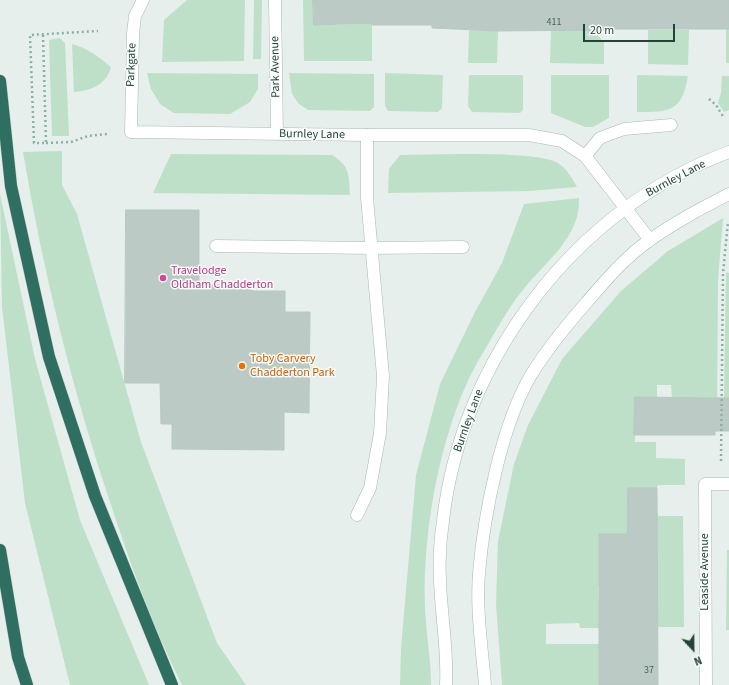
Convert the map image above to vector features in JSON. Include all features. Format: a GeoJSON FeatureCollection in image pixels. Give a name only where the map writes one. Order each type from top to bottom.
{"type":"FeatureCollection","features":[{"type":"Feature","properties":{"kind":"highway"},"geometry":{"type":"LineString","coordinates":[[0,81],[11,186],[49,357],[94,496],[172,685]]}},
{"type":"Feature","properties":{"kind":"highway"},"geometry":{"type":"LineString","coordinates":[[0,550],[18,657],[27,685]]}},
{"type":"Feature","properties":{"kind":"street","name":"Parkgate"},"geometry":{"type":"LineString","coordinates":[[131,132],[132,34],[135,16],[143,0]]}},
{"type":"Feature","properties":{"kind":"street","name":"Park Avenue"},"geometry":{"type":"LineString","coordinates":[[275,0],[277,134]]}},
{"type":"Feature","properties":{"kind":"street"},"geometry":{"type":"LineString","coordinates":[[585,156],[600,138],[624,129],[671,125]]}},
{"type":"Feature","properties":{"kind":"street","name":"Burnley Lane"},"geometry":{"type":"LineString","coordinates":[[131,132],[367,135],[529,135],[562,141],[585,156],[650,240]]}},
{"type":"Feature","properties":{"kind":"street"},"geometry":{"type":"LineString","coordinates":[[357,515],[370,488],[380,433],[383,376],[367,198],[367,135]]}},
{"type":"Feature","properties":{"kind":"street","name":"Burnley Lane"},"geometry":{"type":"LineString","coordinates":[[446,685],[447,669],[440,578],[442,521],[452,468],[468,416],[494,360],[532,302],[569,259],[624,208],[673,178],[729,152]]}},
{"type":"Feature","properties":{"kind":"street"},"geometry":{"type":"LineString","coordinates":[[485,685],[480,617],[479,575],[483,539],[500,455],[510,422],[530,376],[558,334],[614,271],[650,240],[675,224],[729,194]]}},
{"type":"Feature","properties":{"kind":"street"},"geometry":{"type":"LineString","coordinates":[[216,246],[371,248],[463,247]]}},
{"type":"Feature","properties":{"kind":"street","name":"Leaside Avenue"},"geometry":{"type":"LineString","coordinates":[[706,685],[705,484],[729,484]]}},
{"type":"Feature","properties":{"kind":"path"},"geometry":{"type":"LineString","coordinates":[[98,31],[30,35],[34,143],[71,142],[88,136],[131,132]]}},
{"type":"Feature","properties":{"kind":"path"},"geometry":{"type":"LineString","coordinates":[[43,35],[46,143]]}},
{"type":"Feature","properties":{"kind":"path"},"geometry":{"type":"LineString","coordinates":[[709,99],[716,105],[724,118]]}},
{"type":"Feature","properties":{"kind":"path"},"geometry":{"type":"LineString","coordinates":[[721,466],[723,273],[728,222]]}},
{"type":"Feature","properties":{"kind":"green space"},"geometry":{"type":"Polygon","coordinates":[[[187,0],[245,0],[244,61],[162,62],[164,20],[187,0]]]}},
{"type":"Feature","properties":{"kind":"green space"},"geometry":{"type":"Polygon","coordinates":[[[254,0],[262,0],[261,59],[253,59],[254,0]]]}},
{"type":"Feature","properties":{"kind":"green space"},"geometry":{"type":"Polygon","coordinates":[[[303,0],[313,0],[314,25],[355,24],[355,0],[372,0],[372,61],[304,61],[303,0]]]}},
{"type":"Feature","properties":{"kind":"green space"},"geometry":{"type":"Polygon","coordinates":[[[551,27],[594,30],[604,43],[604,64],[550,63],[551,27]]]}},
{"type":"Feature","properties":{"kind":"green space"},"geometry":{"type":"Polygon","coordinates":[[[726,29],[729,29],[729,63],[726,63],[726,29]]]}},
{"type":"Feature","properties":{"kind":"green space"},"geometry":{"type":"Polygon","coordinates":[[[469,30],[498,31],[497,63],[468,63],[469,30]]]}},
{"type":"Feature","properties":{"kind":"green space"},"geometry":{"type":"Polygon","coordinates":[[[648,30],[689,30],[688,65],[648,64],[648,30]]]}},
{"type":"Feature","properties":{"kind":"green space"},"geometry":{"type":"Polygon","coordinates":[[[60,38],[65,43],[69,136],[52,136],[49,40],[60,38]]]}},
{"type":"Feature","properties":{"kind":"green space"},"geometry":{"type":"Polygon","coordinates":[[[72,44],[88,50],[111,67],[106,78],[97,86],[74,92],[72,44]]]}},
{"type":"Feature","properties":{"kind":"green space"},"geometry":{"type":"Polygon","coordinates":[[[147,73],[258,74],[258,89],[250,102],[230,114],[174,113],[160,104],[151,89],[147,73]]]}},
{"type":"Feature","properties":{"kind":"green space"},"geometry":{"type":"Polygon","coordinates":[[[289,73],[374,74],[374,107],[370,111],[308,110],[299,104],[292,94],[289,73]]]}},
{"type":"Feature","properties":{"kind":"green space"},"geometry":{"type":"Polygon","coordinates":[[[385,73],[443,75],[442,108],[438,112],[388,111],[385,106],[385,73]]]}},
{"type":"Feature","properties":{"kind":"green space"},"geometry":{"type":"Polygon","coordinates":[[[469,75],[523,75],[523,110],[520,113],[472,112],[468,106],[469,75]]]}},
{"type":"Feature","properties":{"kind":"green space"},"geometry":{"type":"Polygon","coordinates":[[[551,75],[609,75],[609,118],[593,127],[585,127],[551,113],[551,75]]]}},
{"type":"Feature","properties":{"kind":"green space"},"geometry":{"type":"Polygon","coordinates":[[[637,75],[688,76],[682,97],[673,108],[658,111],[637,112],[637,75]]]}},
{"type":"Feature","properties":{"kind":"green space"},"geometry":{"type":"Polygon","coordinates":[[[722,76],[729,76],[729,110],[724,112],[718,103],[721,93],[722,76]]]}},
{"type":"Feature","properties":{"kind":"green space"},"geometry":{"type":"Polygon","coordinates":[[[62,151],[62,185],[77,214],[141,442],[217,643],[246,685],[182,685],[152,619],[126,551],[71,374],[49,286],[23,152],[62,151]]]}},
{"type":"Feature","properties":{"kind":"green space"},"geometry":{"type":"Polygon","coordinates":[[[171,154],[332,155],[345,167],[349,176],[350,195],[153,193],[171,154]]]}},
{"type":"Feature","properties":{"kind":"green space"},"geometry":{"type":"Polygon","coordinates":[[[482,154],[528,156],[546,159],[561,165],[577,187],[530,191],[388,193],[389,169],[400,155],[482,154]]]}},
{"type":"Feature","properties":{"kind":"green space"},"geometry":{"type":"Polygon","coordinates":[[[0,194],[35,359],[80,520],[149,685],[70,685],[25,503],[2,307],[0,194]]]}},
{"type":"Feature","properties":{"kind":"green space"},"geometry":{"type":"Polygon","coordinates":[[[579,198],[578,212],[568,237],[551,259],[523,290],[507,312],[469,378],[457,408],[446,441],[438,475],[431,509],[427,544],[425,607],[431,685],[400,685],[401,648],[416,475],[440,384],[475,312],[502,263],[524,204],[579,198]]]}},
{"type":"Feature","properties":{"kind":"green space"},"geometry":{"type":"Polygon","coordinates":[[[723,218],[718,280],[717,410],[715,411],[715,397],[672,397],[671,385],[657,385],[657,397],[635,397],[635,442],[656,442],[656,458],[685,459],[685,485],[658,485],[657,488],[628,488],[628,511],[657,512],[658,516],[683,516],[684,627],[657,627],[657,587],[598,587],[599,606],[617,606],[616,628],[580,628],[579,623],[546,624],[546,644],[637,644],[637,648],[599,649],[599,685],[502,685],[496,604],[498,541],[514,464],[528,425],[562,359],[621,291],[668,251],[723,218]],[[599,534],[599,579],[657,534],[599,534]]]}},
{"type":"Feature","properties":{"kind":"green space"},"geometry":{"type":"Polygon","coordinates":[[[726,272],[729,273],[729,398],[724,398],[726,272]]]}},
{"type":"Feature","properties":{"kind":"green space"},"geometry":{"type":"Polygon","coordinates":[[[727,550],[729,550],[729,630],[726,630],[727,550]]]}},
{"type":"Feature","properties":{"kind":"building"},"geometry":{"type":"Polygon","coordinates":[[[313,0],[729,0],[729,29],[498,31],[432,28],[432,25],[372,25],[372,23],[314,25],[313,0]]]}},
{"type":"Feature","properties":{"kind":"building"},"geometry":{"type":"Polygon","coordinates":[[[126,210],[199,210],[199,285],[235,285],[254,291],[285,291],[285,312],[310,312],[309,413],[284,412],[284,450],[172,449],[172,424],[161,424],[160,383],[125,383],[126,210]]]}},
{"type":"Feature","properties":{"kind":"building"},"geometry":{"type":"Polygon","coordinates":[[[635,397],[729,398],[729,431],[715,431],[715,435],[634,435],[635,397]]]}},
{"type":"Feature","properties":{"kind":"building"},"geometry":{"type":"Polygon","coordinates":[[[628,488],[657,488],[658,685],[599,685],[599,534],[627,534],[628,488]]]}},
{"type":"Feature","properties":{"kind":"place","name":"Travelodge Oldham Chadderton"},"geometry":{"type":"Point","coordinates":[163,278]}},
{"type":"Feature","properties":{"kind":"place","name":"Toby Carvery Chadderton Park"},"geometry":{"type":"Point","coordinates":[242,366]}}]}
